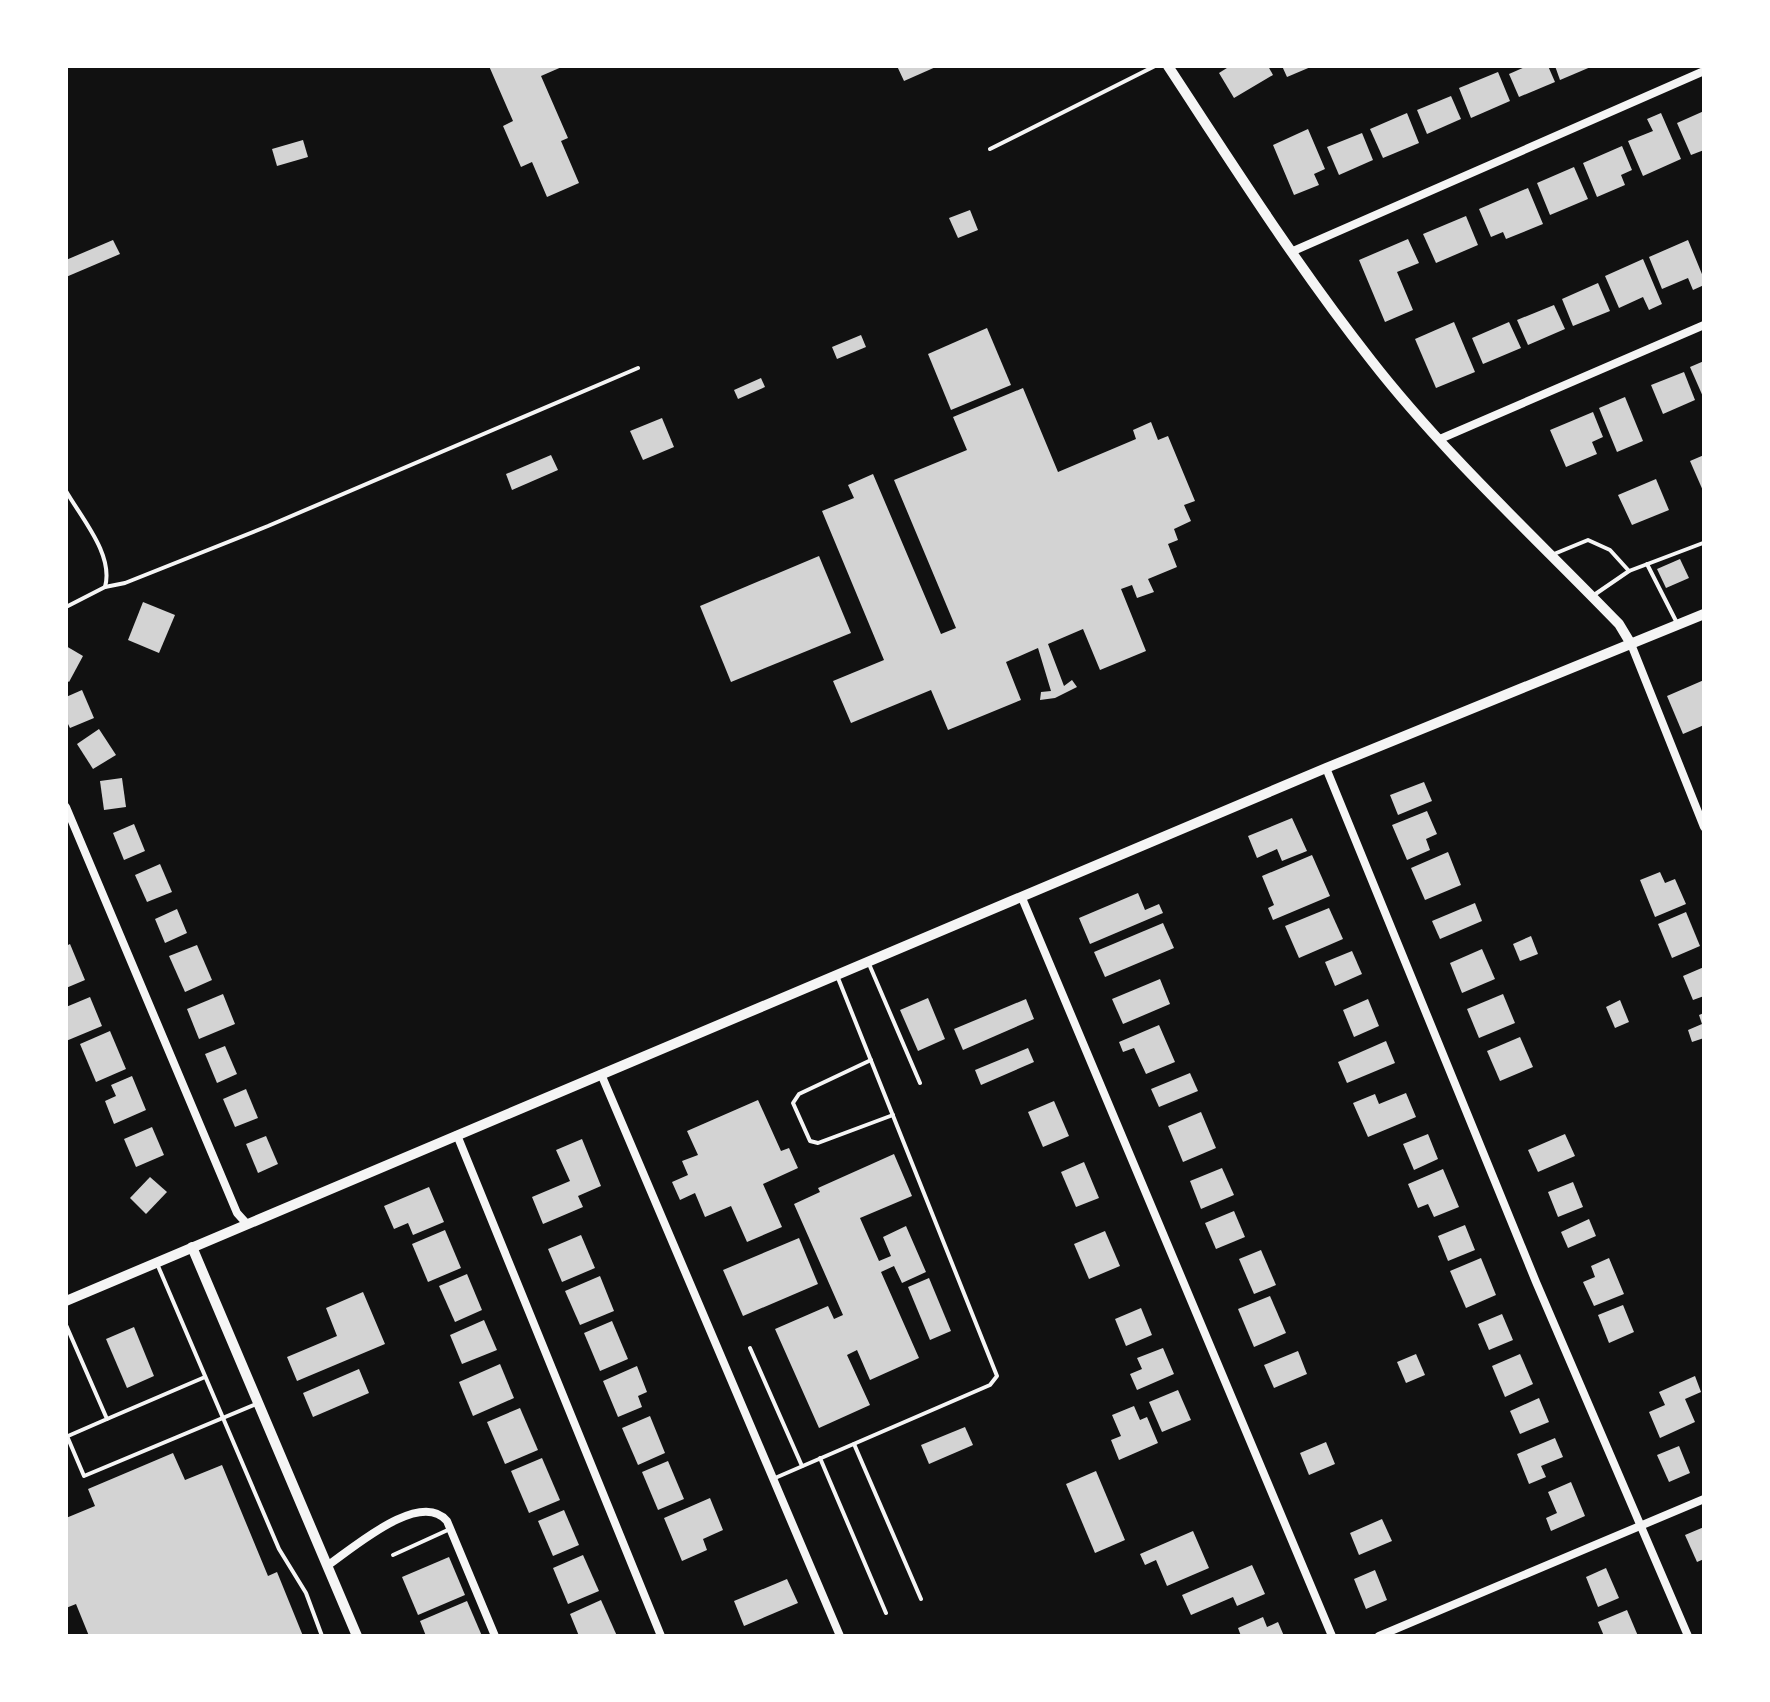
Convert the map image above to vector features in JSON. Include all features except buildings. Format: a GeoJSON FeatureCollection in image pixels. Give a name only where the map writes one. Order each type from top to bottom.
{"type":"FeatureCollection","features":[{"type":"Feature","properties":{"kind":"street"},"geometry":{"type":"LineString","coordinates":[[1168,66],[1291,252],[1371,361],[1440,439],[1619,624],[1631,644],[1704,827]]}},
{"type":"Feature","properties":{"kind":"street"},"geometry":{"type":"LineString","coordinates":[[1291,252],[1704,71]]}},
{"type":"Feature","properties":{"kind":"street"},"geometry":{"type":"LineString","coordinates":[[1440,439],[1704,325]]}},
{"type":"Feature","properties":{"kind":"street"},"geometry":{"type":"LineString","coordinates":[[66,1301],[1326,768],[1704,614]]}},
{"type":"Feature","properties":{"kind":"street"},"geometry":{"type":"LineString","coordinates":[[1326,768],[1530,1267],[1688,1636]]}},
{"type":"Feature","properties":{"kind":"street"},"geometry":{"type":"LineString","coordinates":[[66,807],[237,1213],[247,1224]]}},
{"type":"Feature","properties":{"kind":"street"},"geometry":{"type":"LineString","coordinates":[[1022,898],[1332,1636]]}},
{"type":"Feature","properties":{"kind":"street"},"geometry":{"type":"LineString","coordinates":[[601,1074],[840,1636]]}},
{"type":"Feature","properties":{"kind":"street"},"geometry":{"type":"LineString","coordinates":[[457,1135],[661,1636]]}},
{"type":"Feature","properties":{"kind":"street"},"geometry":{"type":"LineString","coordinates":[[192,1247],[357,1636]]}},
{"type":"Feature","properties":{"kind":"street"},"geometry":{"type":"LineString","coordinates":[[1379,1636],[1704,1499]]}},
{"type":"Feature","properties":{"kind":"street"},"geometry":{"type":"LineString","coordinates":[[327,1566],[396,1518],[423,1511],[442,1515],[495,1636]]}},
{"type":"Feature","properties":{"kind":"lane"},"geometry":{"type":"LineString","coordinates":[[990,149],[1155,66]]}},
{"type":"Feature","properties":{"kind":"lane"},"geometry":{"type":"LineString","coordinates":[[66,607],[105,587],[125,583],[268,526],[638,368]]}},
{"type":"Feature","properties":{"kind":"lane"},"geometry":{"type":"LineString","coordinates":[[66,491],[106,563],[108,575],[105,587]]}},
{"type":"Feature","properties":{"kind":"lane"},"geometry":{"type":"LineString","coordinates":[[1552,555],[1588,540],[1610,550],[1629,571]]}},
{"type":"Feature","properties":{"kind":"lane"},"geometry":{"type":"LineString","coordinates":[[1592,597],[1629,571],[1704,545]]}},
{"type":"Feature","properties":{"kind":"lane"},"geometry":{"type":"LineString","coordinates":[[1647,564],[1669,603],[1677,625]]}},
{"type":"Feature","properties":{"kind":"lane"},"geometry":{"type":"LineString","coordinates":[[868,962],[920,1083]]}},
{"type":"Feature","properties":{"kind":"lane"},"geometry":{"type":"LineString","coordinates":[[773,1478],[990,1385],[997,1376],[837,976]]}},
{"type":"Feature","properties":{"kind":"lane"},"geometry":{"type":"LineString","coordinates":[[871,1060],[799,1094],[793,1103],[810,1141],[818,1143],[893,1115]]}},
{"type":"Feature","properties":{"kind":"lane"},"geometry":{"type":"LineString","coordinates":[[156,1262],[279,1549],[306,1593],[322,1636]]}},
{"type":"Feature","properties":{"kind":"lane"},"geometry":{"type":"LineString","coordinates":[[66,1325],[107,1419]]}},
{"type":"Feature","properties":{"kind":"lane"},"geometry":{"type":"LineString","coordinates":[[750,1348],[802,1466]]}},
{"type":"Feature","properties":{"kind":"lane"},"geometry":{"type":"LineString","coordinates":[[205,1377],[66,1436],[84,1476],[259,1403]]}},
{"type":"Feature","properties":{"kind":"lane"},"geometry":{"type":"LineString","coordinates":[[854,1444],[921,1599]]}},
{"type":"Feature","properties":{"kind":"lane"},"geometry":{"type":"LineString","coordinates":[[820,1458],[886,1613]]}},
{"type":"Feature","properties":{"kind":"lane"},"geometry":{"type":"LineString","coordinates":[[393,1555],[450,1529]]}}]}
